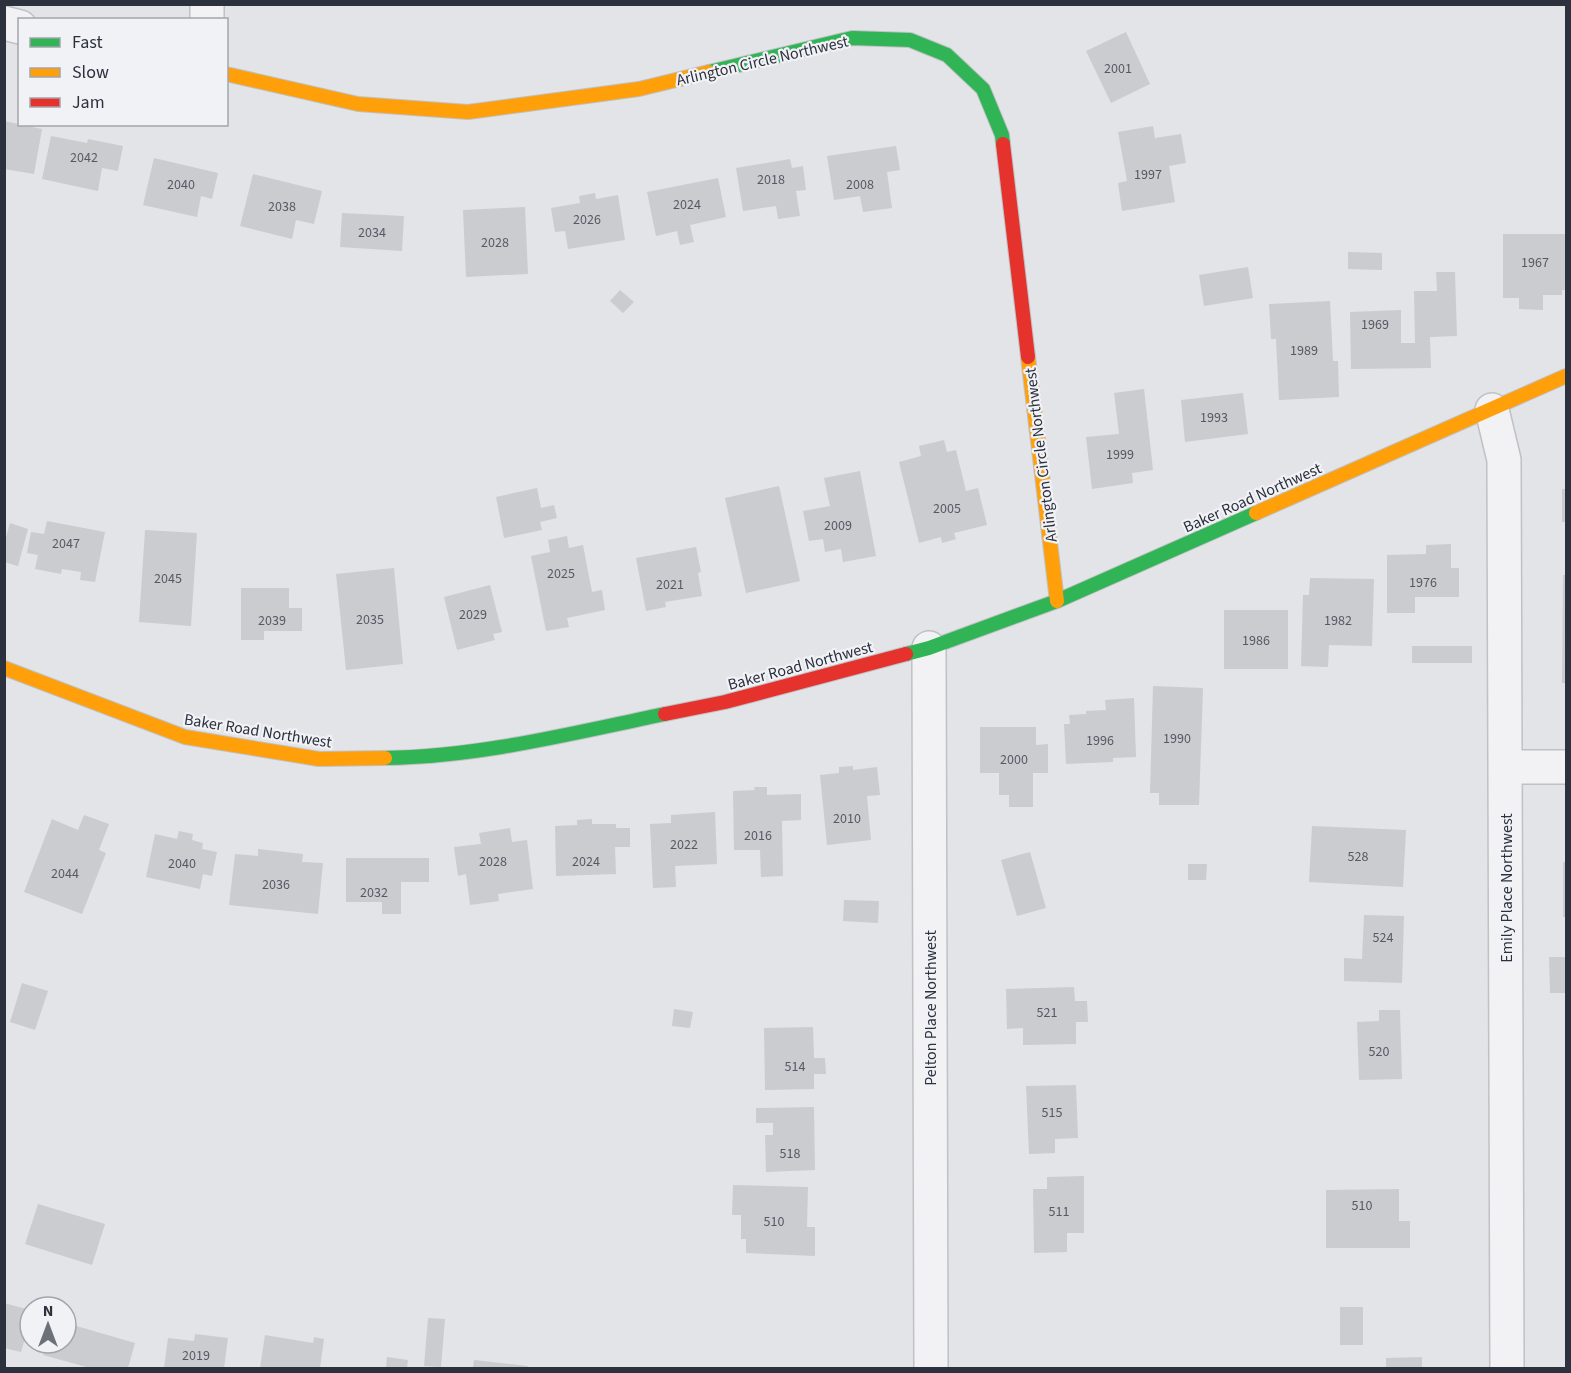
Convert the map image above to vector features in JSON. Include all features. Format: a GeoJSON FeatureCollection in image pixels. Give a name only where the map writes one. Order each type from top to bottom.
{"type":"FeatureCollection","features":[{"type":"Feature","properties":{"kind":"street","name":"Arlington Circle Northwest"},"geometry":{"type":"LineString","coordinates":[[228,74],[358,104],[468,112],[639,89],[852,38],[910,40],[947,56],[983,89],[1002,135],[1058,601]]}},
{"type":"Feature","properties":{"kind":"street","name":"Baker Road Northwest"},"geometry":{"type":"LineString","coordinates":[[4,668],[185,737],[319,759],[420,758],[521,744],[725,702],[929,648],[1058,601],[1566,376]]}},
{"type":"Feature","properties":{"kind":"street","name":"Emily Place Northwest"},"geometry":{"type":"LineString","coordinates":[[1492,410],[1504,460],[1507,1368]]}},
{"type":"Feature","properties":{"kind":"street","name":"Pelton Place Northwest"},"geometry":{"type":"LineString","coordinates":[[929,648],[931,1368]]}},
{"type":"Feature","properties":{"kind":"street"},"geometry":{"type":"LineString","coordinates":[[1505,767],[1566,767]]}},
{"type":"Feature","properties":{"kind":"building"},"geometry":{"type":"Polygon","coordinates":[[[1126,32],[1150,84],[1111,103],[1086,51],[1126,32]]]}},
{"type":"Feature","properties":{"kind":"building"},"geometry":{"type":"Polygon","coordinates":[[[4,121],[18,124],[18,126],[42,129],[34,174],[4,169],[4,121]]]}},
{"type":"Feature","properties":{"kind":"building"},"geometry":{"type":"Polygon","coordinates":[[[1153,126],[1155,138],[1181,134],[1186,163],[1169,166],[1175,202],[1122,211],[1118,183],[1127,181],[1118,132],[1153,126]]]}},
{"type":"Feature","properties":{"kind":"building"},"geometry":{"type":"Polygon","coordinates":[[[51,136],[87,143],[88,139],[123,146],[118,171],[102,168],[98,191],[42,179],[51,136]]]}},
{"type":"Feature","properties":{"kind":"building"},"geometry":{"type":"Polygon","coordinates":[[[896,146],[900,170],[887,172],[892,208],[863,212],[860,196],[834,200],[827,156],[896,146]]]}},
{"type":"Feature","properties":{"kind":"building"},"geometry":{"type":"Polygon","coordinates":[[[154,158],[218,173],[212,199],[201,196],[197,217],[143,205],[154,158]]]}},
{"type":"Feature","properties":{"kind":"building"},"geometry":{"type":"Polygon","coordinates":[[[790,159],[792,168],[803,166],[806,190],[796,191],[800,216],[778,219],[776,206],[743,211],[736,168],[790,159]]]}},
{"type":"Feature","properties":{"kind":"building"},"geometry":{"type":"Polygon","coordinates":[[[253,174],[322,191],[314,224],[296,220],[292,239],[240,226],[253,174]]]}},
{"type":"Feature","properties":{"kind":"building"},"geometry":{"type":"Polygon","coordinates":[[[718,178],[726,217],[690,225],[694,242],[680,245],[677,231],[656,236],[647,192],[718,178]]]}},
{"type":"Feature","properties":{"kind":"building"},"geometry":{"type":"Polygon","coordinates":[[[595,193],[596,199],[618,195],[625,240],[568,249],[565,231],[555,232],[551,208],[580,203],[579,196],[595,193]]]}},
{"type":"Feature","properties":{"kind":"building"},"geometry":{"type":"Polygon","coordinates":[[[525,207],[528,274],[466,277],[463,210],[525,207]]]}},
{"type":"Feature","properties":{"kind":"building"},"geometry":{"type":"Polygon","coordinates":[[[342,213],[404,216],[402,251],[340,247],[342,213]]]}},
{"type":"Feature","properties":{"kind":"building"},"geometry":{"type":"Polygon","coordinates":[[[1503,234],[1566,234],[1566,290],[1562,290],[1562,295],[1543,295],[1543,310],[1519,309],[1519,298],[1503,298],[1503,234]]]}},
{"type":"Feature","properties":{"kind":"building"},"geometry":{"type":"Polygon","coordinates":[[[1348,252],[1382,253],[1382,270],[1348,269],[1348,252]]]}},
{"type":"Feature","properties":{"kind":"building"},"geometry":{"type":"Polygon","coordinates":[[[1248,267],[1253,298],[1204,306],[1199,275],[1248,267]]]}},
{"type":"Feature","properties":{"kind":"building"},"geometry":{"type":"Polygon","coordinates":[[[1436,272],[1455,272],[1457,336],[1430,337],[1431,368],[1351,369],[1350,312],[1401,310],[1401,343],[1415,343],[1414,291],[1437,291],[1436,272]]]}},
{"type":"Feature","properties":{"kind":"building"},"geometry":{"type":"Polygon","coordinates":[[[620,290],[634,302],[623,313],[610,301],[620,290]]]}},
{"type":"Feature","properties":{"kind":"building"},"geometry":{"type":"Polygon","coordinates":[[[1330,301],[1333,361],[1338,361],[1339,397],[1279,400],[1276,339],[1271,339],[1269,304],[1330,301]]]}},
{"type":"Feature","properties":{"kind":"building"},"geometry":{"type":"Polygon","coordinates":[[[1144,389],[1153,470],[1132,473],[1133,483],[1092,489],[1086,437],[1119,434],[1114,393],[1144,389]]]}},
{"type":"Feature","properties":{"kind":"building"},"geometry":{"type":"Polygon","coordinates":[[[1243,393],[1248,434],[1185,442],[1181,400],[1243,393]]]}},
{"type":"Feature","properties":{"kind":"building"},"geometry":{"type":"Polygon","coordinates":[[[944,440],[947,452],[956,450],[966,491],[978,488],[987,525],[954,533],[956,539],[942,543],[941,537],[919,543],[899,462],[921,456],[919,446],[944,440]]]}},
{"type":"Feature","properties":{"kind":"building"},"geometry":{"type":"Polygon","coordinates":[[[860,471],[876,556],[843,562],[841,549],[825,552],[823,539],[809,541],[803,511],[830,506],[824,478],[860,471]]]}},
{"type":"Feature","properties":{"kind":"building"},"geometry":{"type":"Polygon","coordinates":[[[779,486],[800,581],[746,593],[725,498],[779,486]]]}},
{"type":"Feature","properties":{"kind":"building"},"geometry":{"type":"Polygon","coordinates":[[[537,488],[541,508],[554,505],[557,518],[540,522],[542,530],[504,538],[496,497],[537,488]]]}},
{"type":"Feature","properties":{"kind":"building"},"geometry":{"type":"Polygon","coordinates":[[[1562,489],[1566,489],[1566,522],[1562,522],[1562,489]]]}},
{"type":"Feature","properties":{"kind":"building"},"geometry":{"type":"Polygon","coordinates":[[[47,521],[105,532],[95,582],[80,580],[81,572],[62,569],[61,574],[35,569],[38,555],[27,553],[31,532],[44,534],[47,521]]]}},
{"type":"Feature","properties":{"kind":"building"},"geometry":{"type":"Polygon","coordinates":[[[10,523],[28,529],[18,566],[4,562],[4,544],[10,523]]]}},
{"type":"Feature","properties":{"kind":"building"},"geometry":{"type":"Polygon","coordinates":[[[145,530],[197,533],[191,626],[139,622],[145,530]]]}},
{"type":"Feature","properties":{"kind":"building"},"geometry":{"type":"Polygon","coordinates":[[[567,536],[569,548],[583,545],[592,592],[602,590],[605,610],[567,618],[569,627],[546,631],[531,556],[550,552],[548,540],[567,536]]]}},
{"type":"Feature","properties":{"kind":"building"},"geometry":{"type":"Polygon","coordinates":[[[1451,544],[1451,568],[1459,568],[1459,597],[1415,597],[1415,613],[1387,613],[1387,555],[1426,554],[1426,545],[1451,544]]]}},
{"type":"Feature","properties":{"kind":"building"},"geometry":{"type":"Polygon","coordinates":[[[696,547],[701,572],[698,573],[702,596],[665,602],[666,607],[646,611],[636,558],[696,547]]]}},
{"type":"Feature","properties":{"kind":"building"},"geometry":{"type":"Polygon","coordinates":[[[394,568],[403,664],[346,670],[336,574],[394,568]]]}},
{"type":"Feature","properties":{"kind":"building"},"geometry":{"type":"Polygon","coordinates":[[[1563,575],[1566,575],[1566,683],[1562,683],[1563,575]]]}},
{"type":"Feature","properties":{"kind":"building"},"geometry":{"type":"Polygon","coordinates":[[[1310,578],[1374,579],[1372,646],[1329,645],[1328,667],[1301,666],[1303,595],[1309,595],[1310,578]]]}},
{"type":"Feature","properties":{"kind":"building"},"geometry":{"type":"Polygon","coordinates":[[[490,585],[502,632],[493,634],[495,640],[457,650],[444,597],[490,585]]]}},
{"type":"Feature","properties":{"kind":"building"},"geometry":{"type":"Polygon","coordinates":[[[241,588],[289,588],[289,608],[302,608],[302,631],[264,631],[264,640],[241,640],[241,588]]]}},
{"type":"Feature","properties":{"kind":"building"},"geometry":{"type":"Polygon","coordinates":[[[1224,610],[1288,610],[1288,669],[1224,669],[1224,610]]]}},
{"type":"Feature","properties":{"kind":"building"},"geometry":{"type":"Polygon","coordinates":[[[1412,646],[1472,646],[1472,663],[1412,663],[1412,646]]]}},
{"type":"Feature","properties":{"kind":"building"},"geometry":{"type":"Polygon","coordinates":[[[1153,686],[1203,688],[1199,805],[1159,805],[1159,793],[1150,793],[1153,686]]]}},
{"type":"Feature","properties":{"kind":"building"},"geometry":{"type":"Polygon","coordinates":[[[1134,698],[1136,757],[1113,758],[1113,762],[1066,764],[1064,724],[1070,724],[1069,715],[1106,710],[1105,700],[1134,698]]]}},
{"type":"Feature","properties":{"kind":"building"},"geometry":{"type":"Polygon","coordinates":[[[980,727],[1036,727],[1036,745],[1048,744],[1048,773],[1033,773],[1033,807],[1009,807],[1009,795],[999,795],[999,773],[980,773],[980,727]]]}},
{"type":"Feature","properties":{"kind":"building"},"geometry":{"type":"Polygon","coordinates":[[[853,766],[853,770],[877,767],[880,795],[867,796],[871,840],[827,845],[820,775],[839,773],[839,767],[853,766]]]}},
{"type":"Feature","properties":{"kind":"building"},"geometry":{"type":"Polygon","coordinates":[[[754,787],[767,787],[767,795],[801,794],[801,820],[782,821],[783,876],[761,877],[760,850],[734,850],[733,791],[755,790],[754,787]]]}},
{"type":"Feature","properties":{"kind":"building"},"geometry":{"type":"Polygon","coordinates":[[[715,812],[717,864],[675,866],[676,887],[653,888],[650,824],[671,823],[671,815],[715,812]]]}},
{"type":"Feature","properties":{"kind":"building"},"geometry":{"type":"Polygon","coordinates":[[[84,815],[109,824],[99,850],[106,853],[82,914],[24,892],[52,819],[78,830],[84,815]]]}},
{"type":"Feature","properties":{"kind":"building"},"geometry":{"type":"Polygon","coordinates":[[[592,819],[592,824],[616,824],[616,828],[630,828],[630,847],[615,847],[616,874],[556,876],[555,826],[577,825],[577,820],[592,819]]]}},
{"type":"Feature","properties":{"kind":"building"},"geometry":{"type":"Polygon","coordinates":[[[1312,826],[1406,830],[1403,887],[1309,882],[1312,826]]]}},
{"type":"Feature","properties":{"kind":"building"},"geometry":{"type":"Polygon","coordinates":[[[510,828],[512,842],[527,840],[533,889],[498,894],[499,901],[470,905],[466,874],[458,876],[454,847],[481,844],[479,833],[510,828]]]}},
{"type":"Feature","properties":{"kind":"building"},"geometry":{"type":"Polygon","coordinates":[[[179,831],[193,834],[192,840],[203,843],[202,849],[217,852],[212,876],[203,874],[200,889],[146,877],[155,834],[177,839],[179,831]]]}},
{"type":"Feature","properties":{"kind":"building"},"geometry":{"type":"Polygon","coordinates":[[[258,849],[303,854],[302,862],[323,863],[318,914],[229,905],[235,854],[258,856],[258,849]]]}},
{"type":"Feature","properties":{"kind":"building"},"geometry":{"type":"Polygon","coordinates":[[[1030,852],[1046,908],[1017,916],[1001,860],[1030,852]]]}},
{"type":"Feature","properties":{"kind":"building"},"geometry":{"type":"Polygon","coordinates":[[[346,858],[429,858],[429,882],[401,882],[401,914],[382,914],[382,902],[346,902],[346,858]]]}},
{"type":"Feature","properties":{"kind":"building"},"geometry":{"type":"Polygon","coordinates":[[[1563,862],[1566,862],[1566,917],[1563,917],[1563,862]]]}},
{"type":"Feature","properties":{"kind":"building"},"geometry":{"type":"Polygon","coordinates":[[[1188,864],[1207,864],[1206,880],[1188,880],[1188,864]]]}},
{"type":"Feature","properties":{"kind":"building"},"geometry":{"type":"Polygon","coordinates":[[[844,900],[879,901],[878,923],[843,921],[844,900]]]}},
{"type":"Feature","properties":{"kind":"building"},"geometry":{"type":"Polygon","coordinates":[[[1364,915],[1404,916],[1402,983],[1344,981],[1344,958],[1362,959],[1364,915]]]}},
{"type":"Feature","properties":{"kind":"building"},"geometry":{"type":"Polygon","coordinates":[[[1549,957],[1566,957],[1566,993],[1550,993],[1549,957]]]}},
{"type":"Feature","properties":{"kind":"building"},"geometry":{"type":"Polygon","coordinates":[[[22,983],[48,991],[35,1030],[10,1022],[22,983]]]}},
{"type":"Feature","properties":{"kind":"building"},"geometry":{"type":"Polygon","coordinates":[[[1074,987],[1075,1001],[1087,1001],[1088,1022],[1076,1022],[1076,1044],[1023,1045],[1023,1028],[1007,1029],[1006,989],[1074,987]]]}},
{"type":"Feature","properties":{"kind":"building"},"geometry":{"type":"Polygon","coordinates":[[[674,1009],[693,1012],[690,1028],[672,1026],[674,1009]]]}},
{"type":"Feature","properties":{"kind":"building"},"geometry":{"type":"Polygon","coordinates":[[[1379,1010],[1400,1010],[1402,1079],[1359,1080],[1357,1022],[1379,1021],[1379,1010]]]}},
{"type":"Feature","properties":{"kind":"building"},"geometry":{"type":"Polygon","coordinates":[[[813,1027],[814,1058],[825,1058],[826,1074],[814,1074],[814,1089],[765,1090],[764,1028],[813,1027]]]}},
{"type":"Feature","properties":{"kind":"building"},"geometry":{"type":"Polygon","coordinates":[[[1076,1085],[1078,1138],[1055,1139],[1055,1153],[1029,1154],[1026,1086],[1076,1085]]]}},
{"type":"Feature","properties":{"kind":"building"},"geometry":{"type":"Polygon","coordinates":[[[814,1107],[815,1170],[766,1172],[765,1135],[773,1135],[773,1123],[756,1123],[756,1108],[814,1107]]]}},
{"type":"Feature","properties":{"kind":"building"},"geometry":{"type":"Polygon","coordinates":[[[1084,1176],[1084,1233],[1067,1233],[1067,1252],[1034,1253],[1033,1189],[1047,1189],[1047,1177],[1084,1176]]]}},
{"type":"Feature","properties":{"kind":"building"},"geometry":{"type":"Polygon","coordinates":[[[733,1185],[808,1187],[807,1227],[815,1227],[815,1256],[746,1253],[746,1239],[741,1239],[741,1215],[732,1215],[733,1185]]]}},
{"type":"Feature","properties":{"kind":"building"},"geometry":{"type":"Polygon","coordinates":[[[1399,1189],[1399,1221],[1410,1221],[1410,1248],[1326,1248],[1326,1190],[1399,1189]]]}},
{"type":"Feature","properties":{"kind":"building"},"geometry":{"type":"Polygon","coordinates":[[[38,1204],[105,1224],[92,1265],[25,1244],[38,1204]]]}},
{"type":"Feature","properties":{"kind":"building"},"geometry":{"type":"Polygon","coordinates":[[[4,1303],[18,1307],[18,1351],[4,1348],[4,1303]]]}},
{"type":"Feature","properties":{"kind":"building"},"geometry":{"type":"Polygon","coordinates":[[[1340,1307],[1363,1307],[1363,1345],[1340,1345],[1340,1307]]]}},
{"type":"Feature","properties":{"kind":"building"},"geometry":{"type":"Polygon","coordinates":[[[428,1318],[445,1319],[441,1367],[424,1366],[428,1318]]]}},
{"type":"Feature","properties":{"kind":"building"},"geometry":{"type":"Polygon","coordinates":[[[78,1326],[135,1343],[128,1368],[90,1368],[43,1355],[78,1355],[78,1326]]]}},
{"type":"Feature","properties":{"kind":"building"},"geometry":{"type":"Polygon","coordinates":[[[195,1334],[228,1338],[224,1368],[164,1368],[168,1338],[194,1341],[195,1334]]]}},
{"type":"Feature","properties":{"kind":"building"},"geometry":{"type":"Polygon","coordinates":[[[265,1335],[313,1343],[314,1337],[324,1339],[320,1368],[260,1368],[265,1335]]]}},
{"type":"Feature","properties":{"kind":"building"},"geometry":{"type":"Polygon","coordinates":[[[387,1357],[408,1360],[407,1368],[386,1368],[387,1357]]]}},
{"type":"Feature","properties":{"kind":"building"},"geometry":{"type":"Polygon","coordinates":[[[1422,1357],[1422,1368],[1386,1368],[1386,1358],[1422,1357]]]}},
{"type":"Feature","properties":{"kind":"building"},"geometry":{"type":"Polygon","coordinates":[[[474,1360],[528,1366],[527,1368],[473,1368],[474,1360]]]}},
{"type":"Feature","properties":{"kind":"traffic: fast"},"geometry":{"type":"LineString","coordinates":[[709,72],[852,38],[910,40],[947,55],[983,89],[1002,135],[1003,144]]}},
{"type":"Feature","properties":{"kind":"traffic: fast"},"geometry":{"type":"LineString","coordinates":[[906,654],[929,648],[1057,601],[1256,513]]}},
{"type":"Feature","properties":{"kind":"traffic: fast"},"geometry":{"type":"LineString","coordinates":[[385,758],[420,757],[491,749],[665,714]]}},
{"type":"Feature","properties":{"kind":"traffic: slow"},"geometry":{"type":"LineString","coordinates":[[228,74],[358,104],[468,112],[639,89],[709,72]]}},
{"type":"Feature","properties":{"kind":"traffic: slow"},"geometry":{"type":"LineString","coordinates":[[1028,357],[1057,601]]}},
{"type":"Feature","properties":{"kind":"traffic: slow"},"geometry":{"type":"LineString","coordinates":[[1256,513],[1566,376]]}},
{"type":"Feature","properties":{"kind":"traffic: slow"},"geometry":{"type":"LineString","coordinates":[[4,668],[185,737],[319,759],[385,758]]}},
{"type":"Feature","properties":{"kind":"traffic: jam"},"geometry":{"type":"LineString","coordinates":[[1003,144],[1028,357]]}},
{"type":"Feature","properties":{"kind":"traffic: jam"},"geometry":{"type":"LineString","coordinates":[[665,714],[725,702],[906,654]]}}]}
